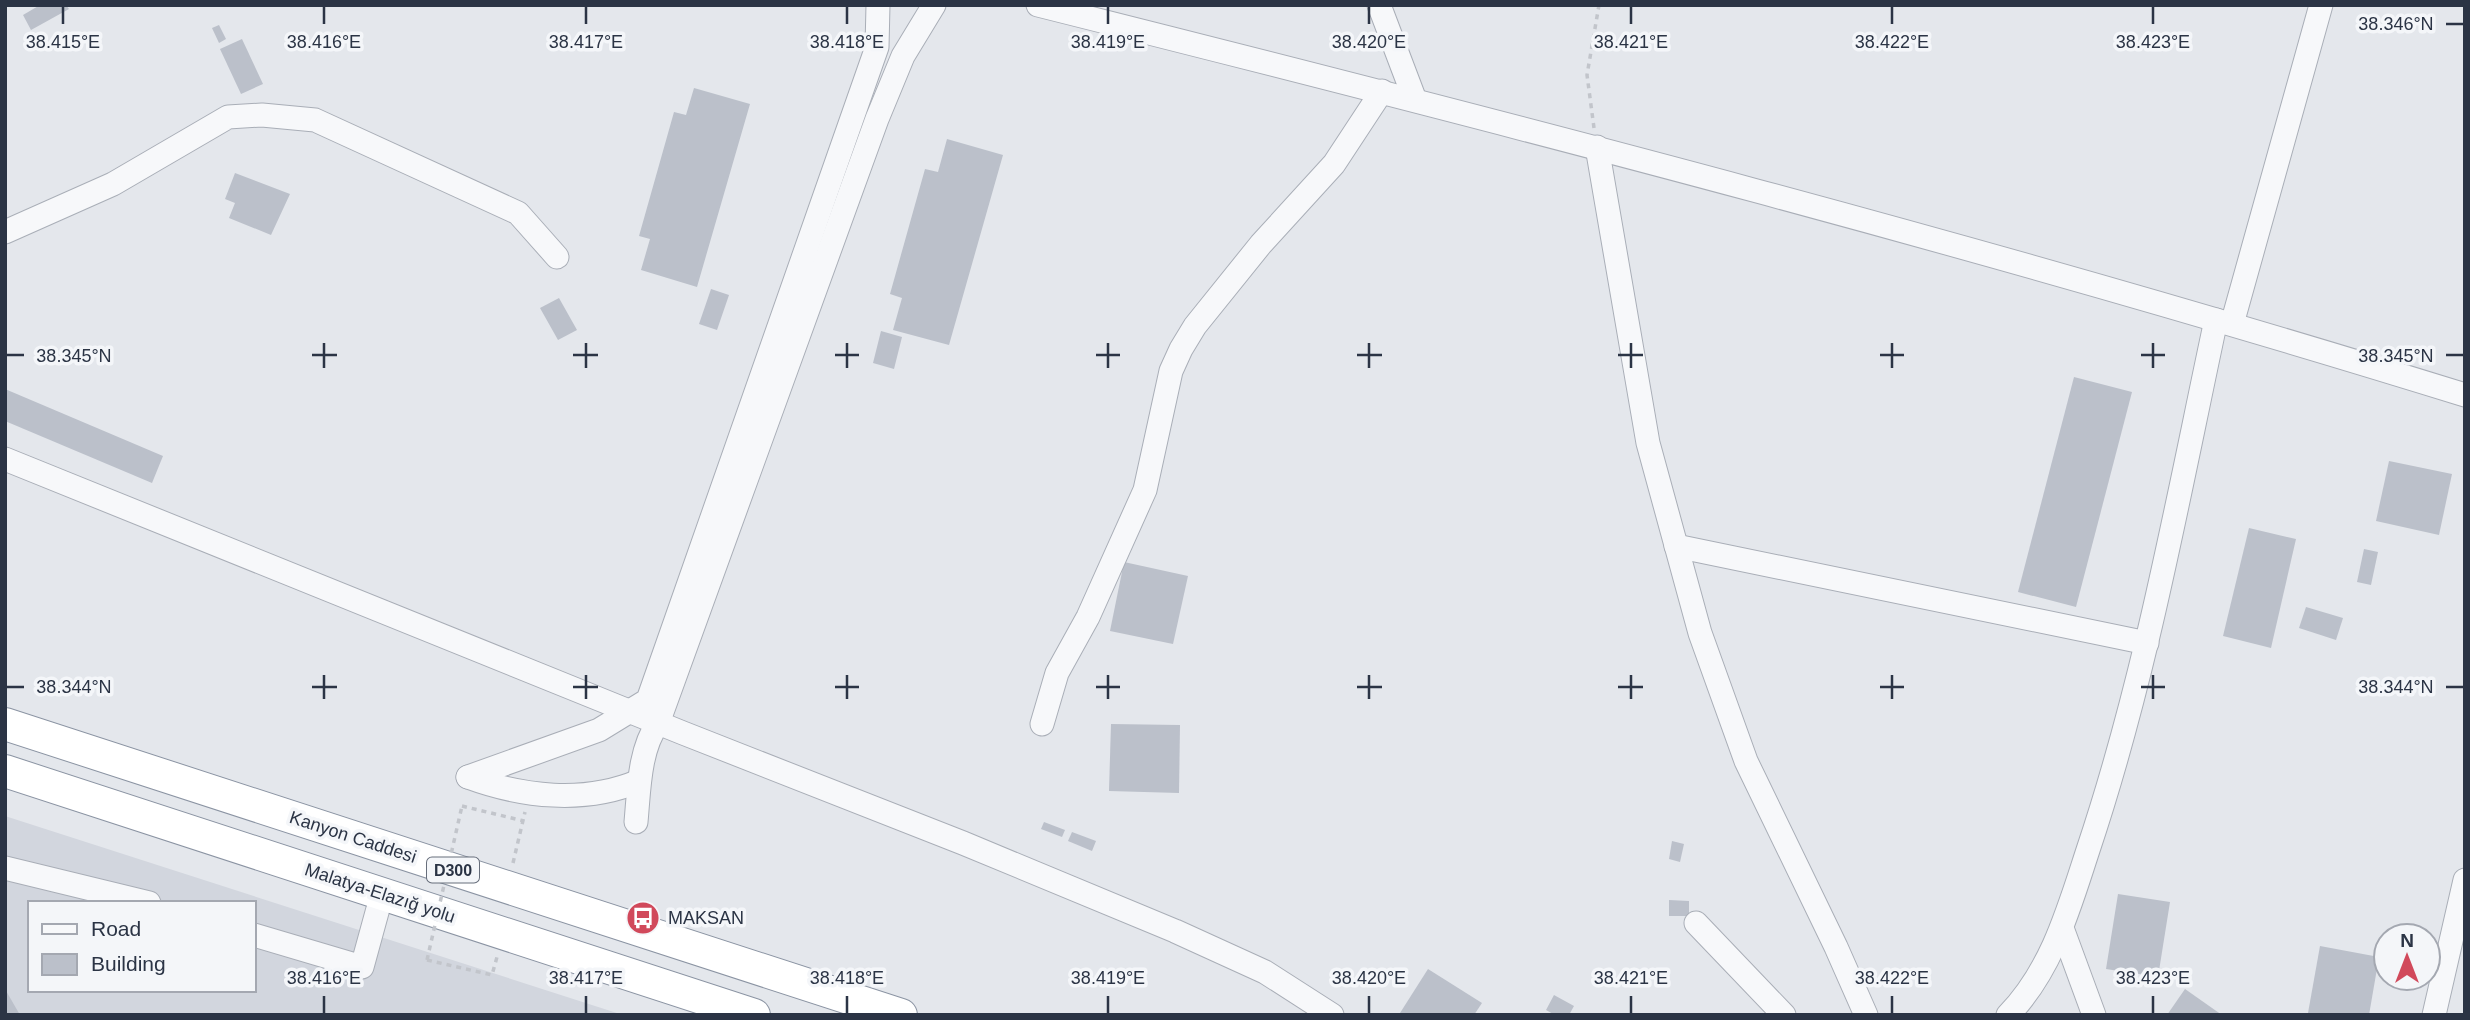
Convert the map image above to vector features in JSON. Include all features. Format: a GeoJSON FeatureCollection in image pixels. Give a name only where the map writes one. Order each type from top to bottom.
{"type":"FeatureCollection","features":[{"type":"Feature","properties":{"kind":"highway","name":"Kanyon Caddesi"},"geometry":{"type":"LineString","coordinates":[[5,724],[901,1015]]}},
{"type":"Feature","properties":{"kind":"highway","name":"Malatya-Elazığ yolu"},"geometry":{"type":"LineString","coordinates":[[5,771],[382,894],[719,1009],[754,1015]]}},
{"type":"Feature","properties":{"kind":"street"},"geometry":{"type":"LineString","coordinates":[[639,781],[617,791],[596,795],[530,793],[489,785],[468,777],[599,730],[648,701],[877,47],[878,5]]}},
{"type":"Feature","properties":{"kind":"street"},"geometry":{"type":"LineString","coordinates":[[636,822],[639,781],[652,732],[658,723],[877,118],[903,55],[934,5]]}},
{"type":"Feature","properties":{"kind":"street"},"geometry":{"type":"LineString","coordinates":[[1038,5],[1597,147],[2224,322],[2465,395]]}},
{"type":"Feature","properties":{"kind":"street"},"geometry":{"type":"LineString","coordinates":[[1380,5],[1415,100]]}},
{"type":"Feature","properties":{"kind":"street"},"geometry":{"type":"LineString","coordinates":[[2008,1015],[2024,998],[2062,928],[2106,797],[2147,643],[2224,322],[2321,5]]}},
{"type":"Feature","properties":{"kind":"street"},"geometry":{"type":"LineString","coordinates":[[1042,724],[1057,673],[1088,617],[1145,490],[1171,371],[1181,349],[1195,326],[1261,244],[1334,164],[1382,91]]}},
{"type":"Feature","properties":{"kind":"street"},"geometry":{"type":"LineString","coordinates":[[5,232],[113,184],[228,117],[262,115],[315,120],[518,213],[557,257]]}},
{"type":"Feature","properties":{"kind":"street"},"geometry":{"type":"LineString","coordinates":[[1597,147],[1648,443],[1700,634],[1746,761],[1866,1015]]}},
{"type":"Feature","properties":{"kind":"street"},"geometry":{"type":"LineString","coordinates":[[5,459],[630,712],[963,843],[1175,931],[1265,972],[1332,1015]]}},
{"type":"Feature","properties":{"kind":"street"},"geometry":{"type":"LineString","coordinates":[[1676,546],[2147,643]]}},
{"type":"Feature","properties":{"kind":"street"},"geometry":{"type":"LineString","coordinates":[[5,868],[141,901]]}},
{"type":"Feature","properties":{"kind":"street"},"geometry":{"type":"LineString","coordinates":[[2434,1015],[2465,880]]}},
{"type":"Feature","properties":{"kind":"street"},"geometry":{"type":"LineString","coordinates":[[256,935],[362,967],[382,894]]}},
{"type":"Feature","properties":{"kind":"street"},"geometry":{"type":"LineString","coordinates":[[1696,923],[1784,1015]]}},
{"type":"Feature","properties":{"kind":"street"},"geometry":{"type":"LineString","coordinates":[[2062,928],[2094,1015]]}},
{"type":"Feature","properties":{"kind":"path"},"geometry":{"type":"LineString","coordinates":[[1597,147],[1587,75],[1599,5]]}},
{"type":"Feature","properties":{"kind":"path"},"geometry":{"type":"LineString","coordinates":[[508,887],[530,793]]}},
{"type":"Feature","properties":{"kind":"path"},"geometry":{"type":"LineString","coordinates":[[492,975],[427,960],[462,806],[524,821]]}},
{"type":"Feature","properties":{"kind":"shaded area"},"geometry":{"type":"Polygon","coordinates":[[[5,816],[623,1015],[5,1015],[5,816]]]}},
{"type":"Feature","properties":{"kind":"building"},"geometry":{"type":"Polygon","coordinates":[[[40,5],[66,5],[69,9],[31,30],[23,15],[40,5]]]}},
{"type":"Feature","properties":{"kind":"building"},"geometry":{"type":"Polygon","coordinates":[[[219,25],[226,39],[219,43],[212,28],[219,25]]]}},
{"type":"Feature","properties":{"kind":"building"},"geometry":{"type":"Polygon","coordinates":[[[242,39],[263,84],[241,94],[220,49],[242,39]]]}},
{"type":"Feature","properties":{"kind":"building"},"geometry":{"type":"Polygon","coordinates":[[[694,88],[750,104],[697,287],[641,270],[650,239],[639,236],[674,112],[686,115],[694,88]]]}},
{"type":"Feature","properties":{"kind":"building"},"geometry":{"type":"Polygon","coordinates":[[[947,139],[1003,155],[949,345],[893,330],[902,298],[890,294],[925,169],[938,172],[947,139]]]}},
{"type":"Feature","properties":{"kind":"building"},"geometry":{"type":"Polygon","coordinates":[[[235,173],[290,194],[271,235],[229,218],[235,203],[225,199],[235,173]]]}},
{"type":"Feature","properties":{"kind":"building"},"geometry":{"type":"Polygon","coordinates":[[[711,289],[729,295],[717,330],[699,324],[711,289]]]}},
{"type":"Feature","properties":{"kind":"building"},"geometry":{"type":"Polygon","coordinates":[[[559,298],[577,330],[558,340],[540,308],[559,298]]]}},
{"type":"Feature","properties":{"kind":"building"},"geometry":{"type":"Polygon","coordinates":[[[881,331],[902,337],[894,369],[873,363],[881,331]]]}},
{"type":"Feature","properties":{"kind":"building"},"geometry":{"type":"Polygon","coordinates":[[[2074,377],[2132,392],[2076,607],[2018,592],[2074,377]]]}},
{"type":"Feature","properties":{"kind":"building"},"geometry":{"type":"Polygon","coordinates":[[[5,389],[163,456],[152,483],[5,421],[5,389]]]}},
{"type":"Feature","properties":{"kind":"building"},"geometry":{"type":"Polygon","coordinates":[[[2389,461],[2452,474],[2439,535],[2376,521],[2389,461]]]}},
{"type":"Feature","properties":{"kind":"building"},"geometry":{"type":"Polygon","coordinates":[[[2249,528],[2296,539],[2271,648],[2223,636],[2249,528]]]}},
{"type":"Feature","properties":{"kind":"building"},"geometry":{"type":"Polygon","coordinates":[[[2364,549],[2378,552],[2371,585],[2357,582],[2364,549]]]}},
{"type":"Feature","properties":{"kind":"building"},"geometry":{"type":"Polygon","coordinates":[[[1124,562],[1188,576],[1173,644],[1110,631],[1124,562]]]}},
{"type":"Feature","properties":{"kind":"building"},"geometry":{"type":"Polygon","coordinates":[[[2306,607],[2343,618],[2336,640],[2299,628],[2306,607]]]}},
{"type":"Feature","properties":{"kind":"building"},"geometry":{"type":"Polygon","coordinates":[[[1111,724],[1180,725],[1179,793],[1109,791],[1111,724]]]}},
{"type":"Feature","properties":{"kind":"building"},"geometry":{"type":"Polygon","coordinates":[[[1044,822],[1065,830],[1062,837],[1041,829],[1044,822]]]}},
{"type":"Feature","properties":{"kind":"building"},"geometry":{"type":"Polygon","coordinates":[[[1072,832],[1096,841],[1092,851],[1068,841],[1072,832]]]}},
{"type":"Feature","properties":{"kind":"building"},"geometry":{"type":"Polygon","coordinates":[[[1672,841],[1684,844],[1680,862],[1669,859],[1672,841]]]}},
{"type":"Feature","properties":{"kind":"building"},"geometry":{"type":"Polygon","coordinates":[[[2118,894],[2170,902],[2158,977],[2106,969],[2118,894]]]}},
{"type":"Feature","properties":{"kind":"building"},"geometry":{"type":"Polygon","coordinates":[[[1669,900],[1689,901],[1689,916],[1669,916],[1669,900]]]}},
{"type":"Feature","properties":{"kind":"building"},"geometry":{"type":"Polygon","coordinates":[[[2320,946],[2372,956],[2373,992],[2369,1015],[2308,1013],[2320,946]]]}},
{"type":"Feature","properties":{"kind":"building"},"geometry":{"type":"Polygon","coordinates":[[[1428,969],[1482,1003],[1474,1015],[1400,1013],[1428,969]]]}},
{"type":"Feature","properties":{"kind":"building"},"geometry":{"type":"Polygon","coordinates":[[[5,989],[20,1015],[5,1015],[5,989]]]}},
{"type":"Feature","properties":{"kind":"building"},"geometry":{"type":"Polygon","coordinates":[[[2185,989],[2222,1015],[2167,1015],[2185,989]]]}},
{"type":"Feature","properties":{"kind":"building"},"geometry":{"type":"Polygon","coordinates":[[[1554,995],[1574,1006],[1569,1015],[1555,1015],[1546,1010],[1554,995]]]}},
{"type":"Feature","properties":{"kind":"place","name":"MAKSAN"},"geometry":{"type":"Point","coordinates":[643,918]}}]}
